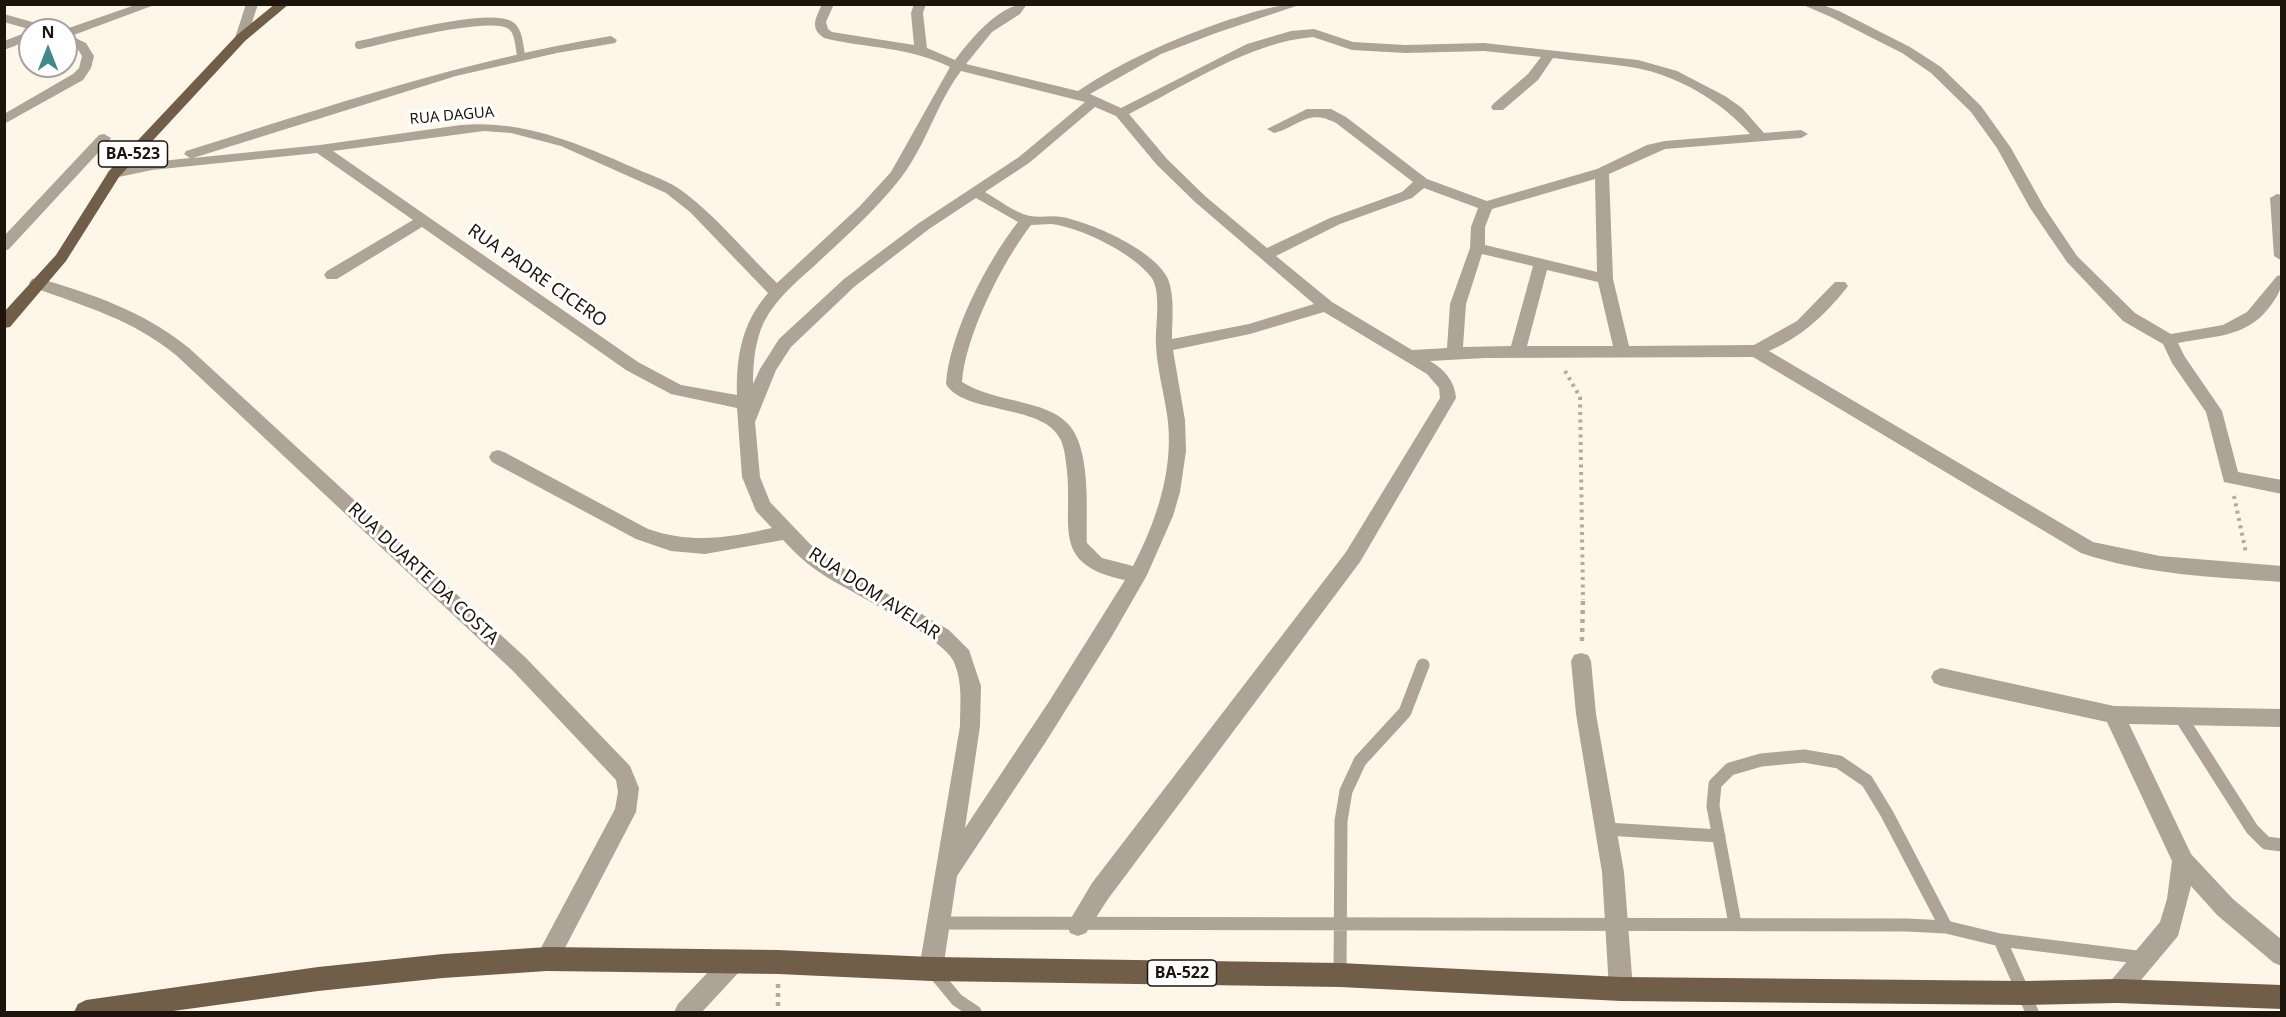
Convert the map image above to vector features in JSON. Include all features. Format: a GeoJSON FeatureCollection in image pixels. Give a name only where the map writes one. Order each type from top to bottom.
{"type":"FeatureCollection","features":[{"type":"Feature","properties":{"kind":"main road","name":"BA-523"},"geometry":{"type":"LineString","coordinates":[[4,323],[61,258],[114,174],[241,38],[283,4]]}},
{"type":"Feature","properties":{"kind":"main road","name":"BA-522"},"geometry":{"type":"LineString","coordinates":[[86,1012],[318,979],[443,966],[547,959],[733,962],[931,969],[1340,975],[1621,989],[2028,1003],[2117,991],[2282,996]]}},
{"type":"Feature","properties":{"kind":"street"},"geometry":{"type":"LineString","coordinates":[[78,29],[151,4]]}},
{"type":"Feature","properties":{"kind":"street"},"geometry":{"type":"LineString","coordinates":[[241,38],[252,4]]}},
{"type":"Feature","properties":{"kind":"street"},"geometry":{"type":"LineString","coordinates":[[828,4],[820,22],[822,31],[828,35],[921,51],[957,66],[1088,97],[1121,113],[1178,178],[1265,255],[1326,306],[1433,370],[1447,387],[1448,398],[1443,410],[1353,557],[1100,891],[1078,925]]}},
{"type":"Feature","properties":{"kind":"street"},"geometry":{"type":"LineString","coordinates":[[920,4],[916,13],[921,51]]}},
{"type":"Feature","properties":{"kind":"street"},"geometry":{"type":"LineString","coordinates":[[746,422],[747,355],[751,334],[762,310],[776,292],[860,214],[896,175],[957,66],[992,26],[1010,16],[1021,4]]}},
{"type":"Feature","properties":{"kind":"street","name":"RUA DOM AVELAR"},"geometry":{"type":"LineString","coordinates":[[931,969],[970,726],[971,686],[962,656],[942,636],[829,569],[785,532],[762,506],[752,477],[746,422],[768,369],[785,343],[849,284],[924,226],[1024,160],[1118,69],[1137,59],[1241,20],[1296,4]]}},
{"type":"Feature","properties":{"kind":"street"},"geometry":{"type":"LineString","coordinates":[[1807,4],[1835,14],[1890,41],[1936,70],[1956,87],[1992,128],[2037,208],[2072,259],[2129,317],[2169,340],[2178,358],[2214,411],[2230,477],[2282,487]]}},
{"type":"Feature","properties":{"kind":"street"},"geometry":{"type":"LineString","coordinates":[[1121,113],[1231,55],[1272,39],[1298,34],[1322,34],[1341,43],[1365,47],[1405,49],[1455,46],[1551,53],[1638,64],[1672,74],[1729,105],[1747,121],[1758,136]]}},
{"type":"Feature","properties":{"kind":"street"},"geometry":{"type":"LineString","coordinates":[[4,46],[18,40]]}},
{"type":"Feature","properties":{"kind":"street","name":"RUA DAGUA"},"geometry":{"type":"LineString","coordinates":[[114,174],[152,166],[482,64],[611,40]]}},
{"type":"Feature","properties":{"kind":"street"},"geometry":{"type":"LineString","coordinates":[[78,46],[86,51],[87,62],[78,77]]}},
{"type":"Feature","properties":{"kind":"street"},"geometry":{"type":"LineString","coordinates":[[1498,107],[1533,77],[1551,53]]}},
{"type":"Feature","properties":{"kind":"street"},"geometry":{"type":"LineString","coordinates":[[4,120],[76,78]]}},
{"type":"Feature","properties":{"kind":"street"},"geometry":{"type":"LineString","coordinates":[[1274,129],[1312,112],[1326,112],[1341,120],[1422,182],[1486,206],[1602,172],[1645,151],[1665,145],[1800,134]]}},
{"type":"Feature","properties":{"kind":"street","name":"RUA DAGUA"},"geometry":{"type":"LineString","coordinates":[[152,166],[320,149],[484,127],[511,129],[566,143],[610,161],[684,199],[776,292]]}},
{"type":"Feature","properties":{"kind":"street"},"geometry":{"type":"LineString","coordinates":[[4,246],[104,138]]}},
{"type":"Feature","properties":{"kind":"street","name":"RUA PADRE CICERO"},"geometry":{"type":"LineString","coordinates":[[320,149],[632,366],[657,380],[687,392],[745,403]]}},
{"type":"Feature","properties":{"kind":"street"},"geometry":{"type":"LineString","coordinates":[[1602,172],[1605,279],[1622,351]]}},
{"type":"Feature","properties":{"kind":"street"},"geometry":{"type":"LineString","coordinates":[[1265,255],[1335,221],[1407,195],[1422,182]]}},
{"type":"Feature","properties":{"kind":"street"},"geometry":{"type":"LineString","coordinates":[[948,872],[1071,686],[1138,575],[1161,524],[1176,466],[1176,407],[1164,346],[1163,289],[1160,277],[1130,253],[1082,227],[1053,219],[1027,220],[975,192]]}},
{"type":"Feature","properties":{"kind":"street"},"geometry":{"type":"LineString","coordinates":[[2277,198],[2282,256]]}},
{"type":"Feature","properties":{"kind":"street"},"geometry":{"type":"LineString","coordinates":[[1455,353],[1458,304],[1477,248],[1478,227],[1486,206]]}},
{"type":"Feature","properties":{"kind":"street"},"geometry":{"type":"LineString","coordinates":[[332,274],[422,220]]}},
{"type":"Feature","properties":{"kind":"street"},"geometry":{"type":"LineString","coordinates":[[1027,220],[1002,251],[989,278],[955,366],[954,384],[967,392],[1040,415],[1065,430],[1070,441],[1075,473],[1078,544],[1083,554],[1100,565],[1138,575]]}},
{"type":"Feature","properties":{"kind":"street"},"geometry":{"type":"LineString","coordinates":[[1477,248],[1605,279]]}},
{"type":"Feature","properties":{"kind":"street"},"geometry":{"type":"LineString","coordinates":[[1517,352],[1541,264]]}},
{"type":"Feature","properties":{"kind":"street"},"geometry":{"type":"LineString","coordinates":[[2169,340],[2178,336],[2219,332],[2245,324],[2282,280]]}},
{"type":"Feature","properties":{"kind":"street","name":"RUA DUARTE DA COSTA"},"geometry":{"type":"LineString","coordinates":[[38,283],[126,315],[147,325],[167,340],[227,391],[519,664],[623,773],[629,785],[630,797],[625,812],[547,959]]}},
{"type":"Feature","properties":{"kind":"street"},"geometry":{"type":"LineString","coordinates":[[1410,356],[1517,352],[1756,351],[1787,338],[1804,326],[1840,286]]}},
{"type":"Feature","properties":{"kind":"street"},"geometry":{"type":"LineString","coordinates":[[1164,346],[1250,329],[1326,306]]}},
{"type":"Feature","properties":{"kind":"street"},"geometry":{"type":"LineString","coordinates":[[1756,351],[2088,548],[2120,558],[2160,565],[2282,574]]}},
{"type":"Feature","properties":{"kind":"street"},"geometry":{"type":"LineString","coordinates":[[498,457],[642,534],[671,544],[705,547],[785,532]]}},
{"type":"Feature","properties":{"kind":"street"},"geometry":{"type":"LineString","coordinates":[[1581,661],[1586,714],[1607,829],[1618,923],[1621,989]]}},
{"type":"Feature","properties":{"kind":"street"},"geometry":{"type":"LineString","coordinates":[[1941,677],[2114,715],[2282,718]]}},
{"type":"Feature","properties":{"kind":"street"},"geometry":{"type":"LineString","coordinates":[[2114,715],[2183,861],[2224,907],[2282,955]]}},
{"type":"Feature","properties":{"kind":"street"},"geometry":{"type":"LineString","coordinates":[[2117,991],[2169,928],[2178,899],[2183,861]]}},
{"type":"Feature","properties":{"kind":"street"},"geometry":{"type":"LineString","coordinates":[[686,1012],[733,962]]}},
{"type":"Feature","properties":{"kind":"lane"},"geometry":{"type":"LineString","coordinates":[[358,45],[473,23],[495,21],[510,25],[514,29],[521,55]]}},
{"type":"Feature","properties":{"kind":"lane"},"geometry":{"type":"LineString","coordinates":[[1340,975],[1341,821],[1346,791],[1360,760],[1405,712],[1423,665]]}},
{"type":"Feature","properties":{"kind":"lane"},"geometry":{"type":"LineString","coordinates":[[2180,716],[2252,829],[2266,843],[2282,845]]}},
{"type":"Feature","properties":{"kind":"lane"},"geometry":{"type":"LineString","coordinates":[[1735,924],[1713,806],[1715,784],[1730,769],[1761,760],[1804,756],[1839,762],[1867,781],[1887,814],[1946,927]]}},
{"type":"Feature","properties":{"kind":"lane"},"geometry":{"type":"LineString","coordinates":[[1607,829],[1719,836]]}},
{"type":"Feature","properties":{"kind":"lane"},"geometry":{"type":"LineString","coordinates":[[939,923],[1078,925],[1618,923],[1946,927],[2000,940],[2145,958]]}},
{"type":"Feature","properties":{"kind":"lane"},"geometry":{"type":"LineString","coordinates":[[2000,940],[2028,1003]]}},
{"type":"Feature","properties":{"kind":"lane"},"geometry":{"type":"LineString","coordinates":[[931,969],[957,1000],[975,1012]]}},
{"type":"Feature","properties":{"kind":"path"},"geometry":{"type":"LineString","coordinates":[[1555,352],[1580,397],[1584,581],[1581,661]]}},
{"type":"Feature","properties":{"kind":"path"},"geometry":{"type":"LineString","coordinates":[[2230,477],[2250,572]]}}]}
